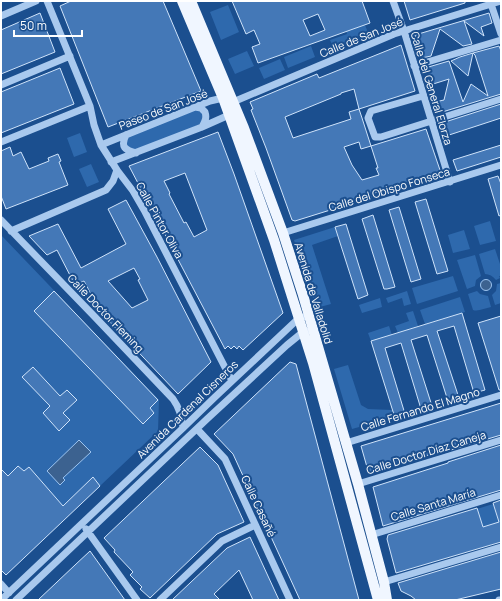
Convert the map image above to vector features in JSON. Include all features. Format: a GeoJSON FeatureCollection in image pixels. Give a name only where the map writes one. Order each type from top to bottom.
{"type":"FeatureCollection","features":[{"type":"Feature","properties":{"kind":"main road","name":"Avenida de Valladolid"},"geometry":{"type":"LineString","coordinates":[[182,1],[223,98],[228,115],[236,131],[274,240],[304,317]]}},
{"type":"Feature","properties":{"kind":"main road","name":"Avenida de Valladolid"},"geometry":{"type":"LineString","coordinates":[[191,1],[244,128],[283,233],[304,317],[358,484],[384,582],[387,600]]}},
{"type":"Feature","properties":{"kind":"main road","name":"Avenida de Valladolid"},"geometry":{"type":"LineString","coordinates":[[308,330],[313,363],[378,600]]}},
{"type":"Feature","properties":{"kind":"street"},"geometry":{"type":"LineString","coordinates":[[1,16],[36,1]]}},
{"type":"Feature","properties":{"kind":"street","name":"Calle Pintor Oliva"},"geometry":{"type":"LineString","coordinates":[[47,1],[90,106],[94,125],[101,145],[111,162],[133,191],[144,210],[232,381]]}},
{"type":"Feature","properties":{"kind":"street","name":"Calle del General Elorza"},"geometry":{"type":"LineString","coordinates":[[393,1],[404,30],[450,182]]}},
{"type":"Feature","properties":{"kind":"street","name":"Calle de San José"},"geometry":{"type":"LineString","coordinates":[[233,102],[404,30],[501,1]]}},
{"type":"Feature","properties":{"kind":"street"},"geometry":{"type":"LineString","coordinates":[[491,3],[501,34]]}},
{"type":"Feature","properties":{"kind":"street"},"geometry":{"type":"LineString","coordinates":[[414,66],[501,40]]}},
{"type":"Feature","properties":{"kind":"street"},"geometry":{"type":"LineString","coordinates":[[1,84],[70,56]]}},
{"type":"Feature","properties":{"kind":"street"},"geometry":{"type":"LineString","coordinates":[[423,96],[371,111],[368,118],[375,137],[381,138],[501,99]]}},
{"type":"Feature","properties":{"kind":"street","name":"Paseo de San José"},"geometry":{"type":"LineString","coordinates":[[101,145],[195,107],[223,98],[233,102]]}},
{"type":"Feature","properties":{"kind":"street"},"geometry":{"type":"LineString","coordinates":[[111,162],[202,127],[228,115],[233,102]]}},
{"type":"Feature","properties":{"kind":"street"},"geometry":{"type":"LineString","coordinates":[[1,142],[90,106]]}},
{"type":"Feature","properties":{"kind":"street"},"geometry":{"type":"LineString","coordinates":[[195,107],[201,108],[205,112],[205,122],[202,127]]}},
{"type":"Feature","properties":{"kind":"street"},"geometry":{"type":"LineString","coordinates":[[126,135],[123,141],[125,149],[136,153]]}},
{"type":"Feature","properties":{"kind":"street","name":"Calle del Obispo Fonseca"},"geometry":{"type":"LineString","coordinates":[[283,233],[501,165]]}},
{"type":"Feature","properties":{"kind":"street"},"geometry":{"type":"LineString","coordinates":[[11,231],[106,190],[113,181],[117,170]]}},
{"type":"Feature","properties":{"kind":"street","name":"Calle Doctor Fleming"},"geometry":{"type":"LineString","coordinates":[[1,220],[173,399],[182,416],[183,428]]}},
{"type":"Feature","properties":{"kind":"street","name":"Avenida Cardenal Cisneros"},"geometry":{"type":"LineString","coordinates":[[1,600],[232,381],[304,317]]}},
{"type":"Feature","properties":{"kind":"street","name":"Avenida Cardenal Cisneros"},"geometry":{"type":"LineString","coordinates":[[16,600],[287,345],[308,330]]}},
{"type":"Feature","properties":{"kind":"street","name":"Calle Fernando El Magno"},"geometry":{"type":"LineString","coordinates":[[346,443],[501,395]]}},
{"type":"Feature","properties":{"kind":"street","name":"Calle Casañé"},"geometry":{"type":"LineString","coordinates":[[197,429],[225,459],[290,600]]}},
{"type":"Feature","properties":{"kind":"street","name":"Calle Doctor Díaz Caneja"},"geometry":{"type":"LineString","coordinates":[[358,484],[501,440]]}},
{"type":"Feature","properties":{"kind":"street","name":"Calle Santa María"},"geometry":{"type":"LineString","coordinates":[[371,535],[501,495]]}},
{"type":"Feature","properties":{"kind":"street"},"geometry":{"type":"LineString","coordinates":[[82,524],[137,600]]}},
{"type":"Feature","properties":{"kind":"street"},"geometry":{"type":"LineString","coordinates":[[160,600],[222,541],[255,525]]}},
{"type":"Feature","properties":{"kind":"street"},"geometry":{"type":"LineString","coordinates":[[384,582],[501,547]]}},
{"type":"Feature","properties":{"kind":"street"},"geometry":{"type":"LineString","coordinates":[[1,584],[9,593]]}},
{"type":"Feature","properties":{"kind":"shaded area"},"geometry":{"type":"Polygon","coordinates":[[[228,5],[239,32],[221,40],[210,12],[228,5]]]}},
{"type":"Feature","properties":{"kind":"shaded area"},"geometry":{"type":"Polygon","coordinates":[[[365,25],[369,35],[334,49],[330,40],[347,34],[346,31],[365,25]]]}},
{"type":"Feature","properties":{"kind":"shaded area"},"geometry":{"type":"Polygon","coordinates":[[[311,46],[315,57],[288,68],[284,57],[311,46]]]}},
{"type":"Feature","properties":{"kind":"shaded area"},"geometry":{"type":"Polygon","coordinates":[[[247,51],[254,66],[235,74],[228,59],[247,51]]]}},
{"type":"Feature","properties":{"kind":"shaded area"},"geometry":{"type":"Polygon","coordinates":[[[280,59],[285,70],[264,79],[259,68],[280,59]]]}},
{"type":"Feature","properties":{"kind":"shaded area"},"geometry":{"type":"Polygon","coordinates":[[[201,108],[205,122],[136,153],[125,149],[126,135],[201,108]]]}},
{"type":"Feature","properties":{"kind":"shaded area"},"geometry":{"type":"Polygon","coordinates":[[[80,133],[87,152],[74,157],[67,138],[80,133]]]}},
{"type":"Feature","properties":{"kind":"shaded area"},"geometry":{"type":"Polygon","coordinates":[[[91,164],[99,182],[87,187],[79,169],[91,164]]]}},
{"type":"Feature","properties":{"kind":"shaded area"},"geometry":{"type":"Polygon","coordinates":[[[490,221],[496,241],[480,245],[474,226],[490,221]]]}},
{"type":"Feature","properties":{"kind":"shaded area"},"geometry":{"type":"Polygon","coordinates":[[[335,227],[338,236],[312,245],[331,304],[316,308],[294,240],[335,227]]]}},
{"type":"Feature","properties":{"kind":"shaded area"},"geometry":{"type":"Polygon","coordinates":[[[464,230],[470,249],[453,253],[448,235],[464,230]]]}},
{"type":"Feature","properties":{"kind":"shaded area"},"geometry":{"type":"Polygon","coordinates":[[[1,235],[159,400],[158,431],[6,575],[1,570],[1,235]]]}},
{"type":"Feature","properties":{"kind":"shaded area"},"geometry":{"type":"Polygon","coordinates":[[[495,249],[501,267],[501,276],[499,276],[500,278],[496,280],[494,277],[485,274],[479,254],[495,249]]]}},
{"type":"Feature","properties":{"kind":"shaded area"},"geometry":{"type":"Polygon","coordinates":[[[475,255],[481,276],[476,280],[475,286],[467,289],[457,260],[475,255]]]}},
{"type":"Feature","properties":{"kind":"shaded area"},"geometry":{"type":"Polygon","coordinates":[[[453,276],[458,291],[417,304],[412,288],[453,276]]]}},
{"type":"Feature","properties":{"kind":"shaded area"},"geometry":{"type":"Polygon","coordinates":[[[486,279],[490,281],[492,285],[490,289],[486,291],[482,289],[480,285],[482,281],[486,279]]]}},
{"type":"Feature","properties":{"kind":"shaded area"},"geometry":{"type":"Polygon","coordinates":[[[501,283],[501,303],[495,305],[492,295],[496,291],[497,284],[501,283]]]}},
{"type":"Feature","properties":{"kind":"shaded area"},"geometry":{"type":"Polygon","coordinates":[[[407,291],[411,304],[404,306],[402,298],[388,303],[386,298],[407,291]]]}},
{"type":"Feature","properties":{"kind":"shaded area"},"geometry":{"type":"Polygon","coordinates":[[[477,291],[480,294],[488,296],[491,307],[473,310],[468,294],[477,291]]]}},
{"type":"Feature","properties":{"kind":"shaded area"},"geometry":{"type":"Polygon","coordinates":[[[460,297],[465,312],[425,324],[420,310],[460,297]]]}},
{"type":"Feature","properties":{"kind":"shaded area"},"geometry":{"type":"Polygon","coordinates":[[[380,298],[382,307],[362,313],[359,305],[380,298]]]}},
{"type":"Feature","properties":{"kind":"shaded area"},"geometry":{"type":"Polygon","coordinates":[[[413,311],[418,326],[398,333],[395,326],[409,321],[406,313],[413,311]]]}},
{"type":"Feature","properties":{"kind":"shaded area"},"geometry":{"type":"Polygon","coordinates":[[[389,326],[392,335],[371,341],[368,333],[389,326]]]}},
{"type":"Feature","properties":{"kind":"shaded area"},"geometry":{"type":"Polygon","coordinates":[[[348,365],[361,405],[368,409],[392,410],[395,417],[352,429],[334,369],[348,365]]]}},
{"type":"Feature","properties":{"kind":"shaded area"},"geometry":{"type":"Polygon","coordinates":[[[79,440],[91,452],[63,478],[65,480],[60,485],[47,471],[79,440]]]}},
{"type":"Feature","properties":{"kind":"shaded area"},"geometry":{"type":"Polygon","coordinates":[[[493,504],[499,522],[483,527],[477,509],[493,504]]]}},
{"type":"Feature","properties":{"kind":"building"},"geometry":{"type":"Polygon","coordinates":[[[71,1],[163,1],[201,91],[108,127],[60,6],[71,1]]]}},
{"type":"Feature","properties":{"kind":"building"},"geometry":{"type":"Polygon","coordinates":[[[232,1],[362,1],[370,23],[258,63],[252,47],[260,44],[254,30],[246,34],[232,1]],[[318,14],[303,20],[310,36],[325,30],[318,14]]]}},
{"type":"Feature","properties":{"kind":"building"},"geometry":{"type":"Polygon","coordinates":[[[404,1],[465,1],[465,3],[410,20],[404,1]]]}},
{"type":"Feature","properties":{"kind":"building"},"geometry":{"type":"Polygon","coordinates":[[[40,13],[55,52],[1,74],[1,30],[40,13]]]}},
{"type":"Feature","properties":{"kind":"building"},"geometry":{"type":"Polygon","coordinates":[[[489,13],[492,23],[481,27],[484,36],[464,21],[472,44],[463,46],[440,29],[431,56],[422,58],[415,35],[489,13]]]}},
{"type":"Feature","properties":{"kind":"building"},"geometry":{"type":"Polygon","coordinates":[[[401,45],[415,91],[359,109],[371,146],[426,129],[441,173],[371,194],[372,197],[295,221],[292,220],[251,110],[253,109],[250,102],[317,74],[319,78],[401,45]],[[354,89],[285,117],[293,138],[351,119],[349,112],[359,109],[354,89]],[[359,142],[344,147],[352,165],[362,180],[379,175],[376,168],[378,168],[371,146],[361,149],[359,142]]]}},
{"type":"Feature","properties":{"kind":"building"},"geometry":{"type":"Polygon","coordinates":[[[499,46],[501,51],[501,94],[439,113],[435,102],[444,100],[449,79],[430,85],[425,68],[449,61],[463,102],[471,84],[488,96],[475,55],[473,53],[499,46]]]}},
{"type":"Feature","properties":{"kind":"building"},"geometry":{"type":"Polygon","coordinates":[[[473,53],[468,76],[451,61],[473,53]]]}},
{"type":"Feature","properties":{"kind":"building"},"geometry":{"type":"Polygon","coordinates":[[[60,68],[74,104],[1,133],[1,92],[60,68]]]}},
{"type":"Feature","properties":{"kind":"building"},"geometry":{"type":"Polygon","coordinates":[[[501,104],[501,118],[446,136],[442,123],[501,104]]]}},
{"type":"Feature","properties":{"kind":"building"},"geometry":{"type":"Polygon","coordinates":[[[218,132],[283,313],[243,350],[239,346],[237,349],[234,346],[231,349],[228,346],[225,349],[129,166],[218,132]],[[185,173],[164,181],[184,223],[186,222],[194,237],[207,230],[185,173]]]}},
{"type":"Feature","properties":{"kind":"building"},"geometry":{"type":"Polygon","coordinates":[[[501,145],[501,157],[457,171],[453,160],[501,145]]]}},
{"type":"Feature","properties":{"kind":"building"},"geometry":{"type":"Polygon","coordinates":[[[10,147],[13,156],[21,152],[29,169],[49,161],[48,158],[58,154],[61,161],[59,162],[68,185],[6,209],[1,196],[1,151],[10,147]]]}},
{"type":"Feature","properties":{"kind":"building"},"geometry":{"type":"Polygon","coordinates":[[[498,176],[501,184],[501,215],[499,216],[488,179],[498,176]]]}},
{"type":"Feature","properties":{"kind":"building"},"geometry":{"type":"Polygon","coordinates":[[[426,199],[448,271],[437,274],[415,202],[426,199]]]}},
{"type":"Feature","properties":{"kind":"building"},"geometry":{"type":"Polygon","coordinates":[[[126,200],[211,362],[178,394],[91,302],[94,300],[84,281],[75,285],[57,250],[47,255],[29,236],[58,224],[81,268],[126,244],[108,209],[126,200]],[[134,268],[108,281],[132,308],[148,300],[138,280],[140,279],[134,268]]]}},
{"type":"Feature","properties":{"kind":"building"},"geometry":{"type":"Polygon","coordinates":[[[399,207],[421,279],[411,282],[389,210],[399,207]]]}},
{"type":"Feature","properties":{"kind":"building"},"geometry":{"type":"Polygon","coordinates":[[[373,215],[395,287],[387,289],[384,289],[362,219],[373,215]]]}},
{"type":"Feature","properties":{"kind":"building"},"geometry":{"type":"Polygon","coordinates":[[[346,224],[368,295],[358,299],[335,227],[346,224]]]}},
{"type":"Feature","properties":{"kind":"building"},"geometry":{"type":"Polygon","coordinates":[[[54,291],[158,400],[150,408],[154,413],[143,424],[34,311],[54,291]]]}},
{"type":"Feature","properties":{"kind":"building"},"geometry":{"type":"Polygon","coordinates":[[[462,313],[485,390],[474,393],[454,326],[437,331],[459,398],[448,401],[427,335],[411,340],[432,406],[421,409],[401,343],[385,348],[405,414],[395,418],[371,341],[462,313]]]}},
{"type":"Feature","properties":{"kind":"building"},"geometry":{"type":"Polygon","coordinates":[[[501,316],[501,390],[499,390],[478,323],[501,316]]]}},
{"type":"Feature","properties":{"kind":"building"},"geometry":{"type":"Polygon","coordinates":[[[290,362],[296,364],[359,600],[300,600],[233,454],[214,434],[290,362]]]}},
{"type":"Feature","properties":{"kind":"building"},"geometry":{"type":"Polygon","coordinates":[[[33,367],[60,396],[67,390],[77,400],[63,413],[70,420],[59,431],[43,413],[50,406],[22,377],[33,367]]]}},
{"type":"Feature","properties":{"kind":"building"},"geometry":{"type":"Polygon","coordinates":[[[501,403],[501,435],[444,452],[444,450],[369,474],[361,446],[501,403]]]}},
{"type":"Feature","properties":{"kind":"building"},"geometry":{"type":"Polygon","coordinates":[[[501,445],[501,490],[383,526],[373,487],[501,445]]]}},
{"type":"Feature","properties":{"kind":"building"},"geometry":{"type":"Polygon","coordinates":[[[200,447],[218,465],[244,522],[217,534],[150,598],[140,589],[142,587],[130,575],[133,572],[114,552],[115,550],[104,538],[200,447]]]}},
{"type":"Feature","properties":{"kind":"building"},"geometry":{"type":"Polygon","coordinates":[[[18,466],[24,471],[29,467],[63,506],[93,477],[100,486],[6,575],[1,570],[1,469],[8,476],[18,466]]]}},
{"type":"Feature","properties":{"kind":"building"},"geometry":{"type":"Polygon","coordinates":[[[501,500],[501,542],[396,573],[387,539],[388,535],[477,508],[483,527],[499,522],[493,503],[501,500]]]}},
{"type":"Feature","properties":{"kind":"building"},"geometry":{"type":"Polygon","coordinates":[[[250,537],[279,600],[253,600],[239,570],[214,594],[220,600],[172,600],[227,548],[250,537]]]}},
{"type":"Feature","properties":{"kind":"building"},"geometry":{"type":"Polygon","coordinates":[[[90,551],[125,600],[38,600],[75,565],[90,551]]]}},
{"type":"Feature","properties":{"kind":"building"},"geometry":{"type":"Polygon","coordinates":[[[501,552],[501,589],[455,600],[416,600],[401,591],[398,583],[501,552]]]}}]}
